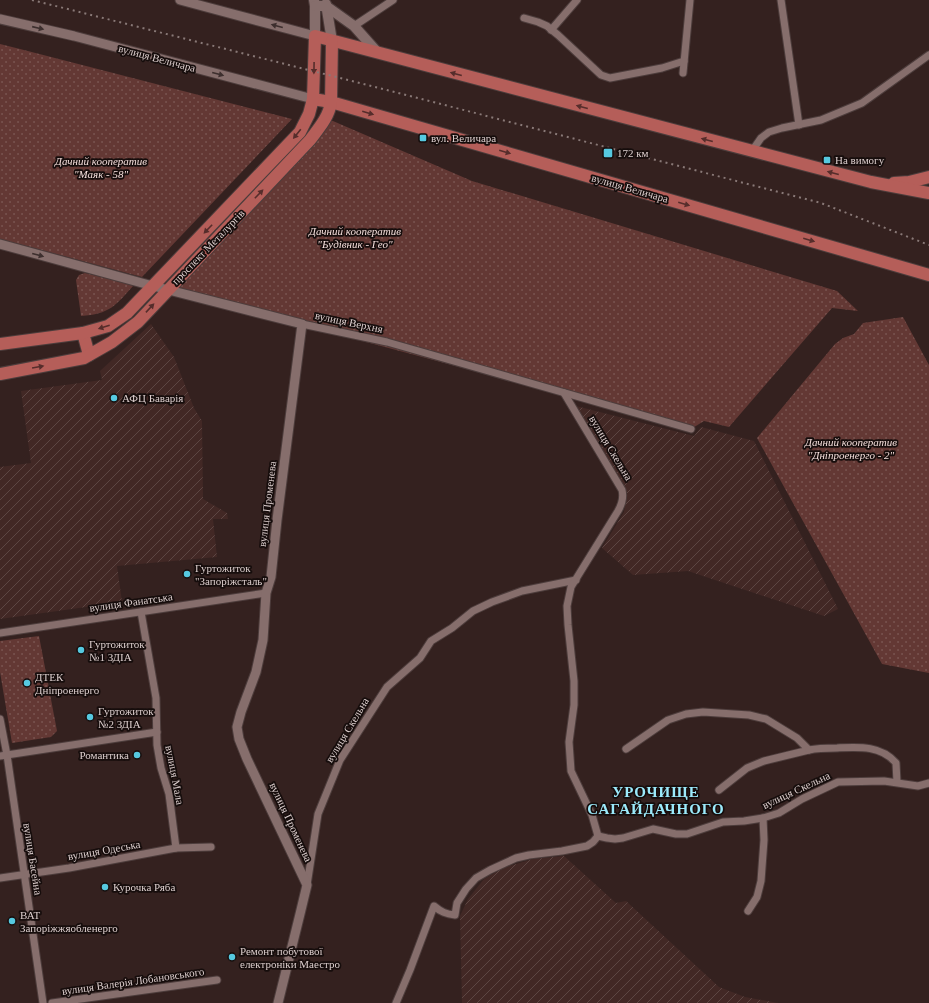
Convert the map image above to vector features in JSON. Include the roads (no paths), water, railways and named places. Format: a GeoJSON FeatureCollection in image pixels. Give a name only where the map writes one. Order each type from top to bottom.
{"type":"FeatureCollection","features":[{"type":"Feature","properties":{"kind":"main road"},"geometry":{"type":"LineString","coordinates":[[378,53],[354,26],[326,3],[314,3],[315,36],[332,41],[871,182],[929,194]]}},
{"type":"Feature","properties":{"kind":"main road"},"geometry":{"type":"LineString","coordinates":[[326,3],[332,41]]}},
{"type":"Feature","properties":{"kind":"main road","name":"проспект Металургів"},"geometry":{"type":"LineString","coordinates":[[0,344],[83,333],[108,326],[127,313],[300,132],[309,114],[313,99],[315,36]]}},
{"type":"Feature","properties":{"kind":"main road","name":"проспект Металургів"},"geometry":{"type":"LineString","coordinates":[[0,374],[84,358],[112,342],[138,322],[310,140],[326,118],[331,102],[332,41]]}},
{"type":"Feature","properties":{"kind":"main road","name":"вулиця Величара"},"geometry":{"type":"LineString","coordinates":[[313,99],[331,102],[929,275]]}},
{"type":"Feature","properties":{"kind":"main road"},"geometry":{"type":"LineString","coordinates":[[871,182],[909,182],[929,177]]}},
{"type":"Feature","properties":{"kind":"main road"},"geometry":{"type":"LineString","coordinates":[[901,182],[929,184]]}},
{"type":"Feature","properties":{"kind":"main road"},"geometry":{"type":"LineString","coordinates":[[83,333],[89,355]]}},
{"type":"Feature","properties":{"kind":"street"},"geometry":{"type":"LineString","coordinates":[[180,0],[315,36]]}},
{"type":"Feature","properties":{"kind":"street"},"geometry":{"type":"LineString","coordinates":[[354,26],[393,0]]}},
{"type":"Feature","properties":{"kind":"street"},"geometry":{"type":"LineString","coordinates":[[551,30],[577,0]]}},
{"type":"Feature","properties":{"kind":"street"},"geometry":{"type":"LineString","coordinates":[[683,73],[690,0]]}},
{"type":"Feature","properties":{"kind":"street"},"geometry":{"type":"LineString","coordinates":[[781,0],[799,125]]}},
{"type":"Feature","properties":{"kind":"street"},"geometry":{"type":"LineString","coordinates":[[524,18],[547,26],[601,75],[610,78],[662,68],[684,61]]}},
{"type":"Feature","properties":{"kind":"street","name":"вулиця Величара"},"geometry":{"type":"LineString","coordinates":[[0,19],[74,36],[313,99]]}},
{"type":"Feature","properties":{"kind":"street"},"geometry":{"type":"LineString","coordinates":[[752,151],[761,138],[769,132],[826,118],[862,103],[922,59],[929,56]]}},
{"type":"Feature","properties":{"kind":"street","name":"вулиця Верхня"},"geometry":{"type":"LineString","coordinates":[[0,244],[153,286],[302,324],[387,342],[691,429]]}},
{"type":"Feature","properties":{"kind":"street","name":"вулиця Променева"},"geometry":{"type":"LineString","coordinates":[[302,324],[271,577],[266,593],[263,640],[256,672],[237,727],[239,740],[247,759],[307,884]]}},
{"type":"Feature","properties":{"kind":"street","name":"вулиця Скельна"},"geometry":{"type":"LineString","coordinates":[[564,393],[622,490],[623,495],[618,511],[571,587],[567,606],[574,681],[574,705],[569,742],[571,771],[592,815],[598,836],[615,839],[623,838],[653,829],[676,834],[687,834],[724,822],[763,818],[779,814],[802,799],[838,782],[884,780],[918,786],[929,783]]}},
{"type":"Feature","properties":{"kind":"street","name":"вулиця Скельна"},"geometry":{"type":"LineString","coordinates":[[278,1003],[307,884],[318,814],[340,760],[386,688],[420,658],[431,641],[452,628],[473,612],[492,602],[522,591],[576,580]]}},
{"type":"Feature","properties":{"kind":"street","name":"вулиця Фанатська"},"geometry":{"type":"LineString","coordinates":[[0,633],[266,593]]}},
{"type":"Feature","properties":{"kind":"street","name":"вулиця Мала"},"geometry":{"type":"LineString","coordinates":[[141,612],[156,698],[157,745],[161,768],[169,794],[176,848]]}},
{"type":"Feature","properties":{"kind":"street"},"geometry":{"type":"LineString","coordinates":[[626,750],[668,720],[686,714],[703,712],[749,715],[766,719],[797,738],[809,750]]}},
{"type":"Feature","properties":{"kind":"street","name":"вулиця Басейна"},"geometry":{"type":"LineString","coordinates":[[0,719],[3,755],[25,875],[43,1003]]}},
{"type":"Feature","properties":{"kind":"street"},"geometry":{"type":"LineString","coordinates":[[3,755],[157,732]]}},
{"type":"Feature","properties":{"kind":"street"},"geometry":{"type":"LineString","coordinates":[[719,790],[747,768],[816,748],[868,747],[884,753],[896,763],[897,782]]}},
{"type":"Feature","properties":{"kind":"street"},"geometry":{"type":"LineString","coordinates":[[748,911],[757,898],[761,881],[764,840],[763,818]]}},
{"type":"Feature","properties":{"kind":"street"},"geometry":{"type":"LineString","coordinates":[[396,1003],[434,906],[440,911],[455,915],[457,903],[466,888],[476,878],[490,870],[516,858],[587,846],[598,836]]}},
{"type":"Feature","properties":{"kind":"street","name":"вулиця Одеська"},"geometry":{"type":"LineString","coordinates":[[0,878],[76,867],[176,848],[211,847]]}},
{"type":"Feature","properties":{"kind":"street","name":"вулиця Валерія Лобановського"},"geometry":{"type":"LineString","coordinates":[[52,1003],[218,980]]}},
{"type":"Feature","properties":{"kind":"railway"},"geometry":{"type":"LineString","coordinates":[[32,0],[360,83],[821,203],[929,245]]}},
{"type":"Feature","properties":{"kind":"place","name":"вул. Величара"},"geometry":{"type":"Point","coordinates":[423,138]}},
{"type":"Feature","properties":{"kind":"place","name":"172 км"},"geometry":{"type":"Point","coordinates":[608,153]}},
{"type":"Feature","properties":{"kind":"place","name":"На вимогу"},"geometry":{"type":"Point","coordinates":[827,160]}},
{"type":"Feature","properties":{"kind":"place","name":"АФЦ Баварiя"},"geometry":{"type":"Point","coordinates":[114,398]}},
{"type":"Feature","properties":{"kind":"place","name":"Гуртожиток \"Запоріжсталь\""},"geometry":{"type":"Point","coordinates":[187,574]}},
{"type":"Feature","properties":{"kind":"place","name":"Гуртожиток №1 ЗДІА"},"geometry":{"type":"Point","coordinates":[81,650]}},
{"type":"Feature","properties":{"kind":"place","name":"ДТЕК Дніпроенерго"},"geometry":{"type":"Point","coordinates":[27,683]}},
{"type":"Feature","properties":{"kind":"place","name":"Гуртожиток №2 ЗДІА"},"geometry":{"type":"Point","coordinates":[90,717]}},
{"type":"Feature","properties":{"kind":"place","name":"Романтика"},"geometry":{"type":"Point","coordinates":[137,755]}},
{"type":"Feature","properties":{"kind":"place","name":"Курочка Ряба"},"geometry":{"type":"Point","coordinates":[105,887]}},
{"type":"Feature","properties":{"kind":"place","name":"ВАТ Запоріжжяобленерго"},"geometry":{"type":"Point","coordinates":[12,921]}},
{"type":"Feature","properties":{"kind":"place","name":"Ремонт побутової електроніки Маестро"},"geometry":{"type":"Point","coordinates":[232,957]}},
{"type":"Feature","properties":{"kind":"district","name":"УРОЧИЩЕ САГАЙДАЧНОГО"},"geometry":{"type":"Point","coordinates":[656,800]}},
{"type":"Feature","properties":{"kind":"park label","name":"Дачний кооператив \"Маяк - 58\""},"geometry":{"type":"Point","coordinates":[101,167]}},
{"type":"Feature","properties":{"kind":"park label","name":"Дачний кооператив \"Будівник - Гео\""},"geometry":{"type":"Point","coordinates":[355,237]}},
{"type":"Feature","properties":{"kind":"park label","name":"Дачний кооператив \"Дніпроенерго - 2\""},"geometry":{"type":"Point","coordinates":[851,448]}}]}
